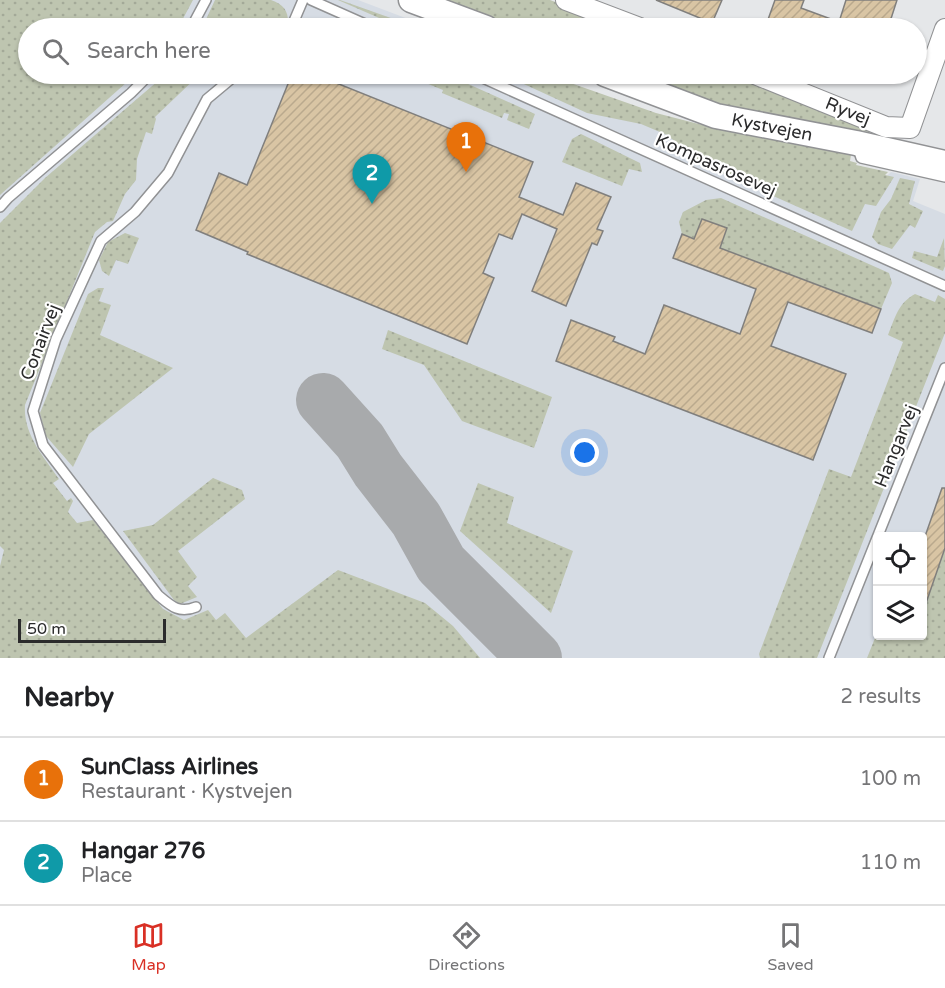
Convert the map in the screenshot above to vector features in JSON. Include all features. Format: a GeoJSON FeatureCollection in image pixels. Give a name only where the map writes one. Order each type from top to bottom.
{"type":"FeatureCollection","features":[{"type":"Feature","properties":{"kind":"street"},"geometry":{"type":"LineString","coordinates":[[411,0],[459,18]]}},
{"type":"Feature","properties":{"kind":"street"},"geometry":{"type":"LineString","coordinates":[[566,0],[614,18]]}},
{"type":"Feature","properties":{"kind":"street","name":"Ryvej"},"geometry":{"type":"LineString","coordinates":[[927,80],[945,29]]}},
{"type":"Feature","properties":{"kind":"street","name":"Kystvejen"},"geometry":{"type":"LineString","coordinates":[[631,84],[716,116],[945,163]]}},
{"type":"Feature","properties":{"kind":"street","name":"Ryvej"},"geometry":{"type":"LineString","coordinates":[[780,84],[886,127],[910,128],[926,84]]}},
{"type":"Feature","properties":{"kind":"lane"},"geometry":{"type":"LineString","coordinates":[[196,18],[206,0]]}},
{"type":"Feature","properties":{"kind":"lane"},"geometry":{"type":"LineString","coordinates":[[295,18],[303,0]]}},
{"type":"Feature","properties":{"kind":"lane"},"geometry":{"type":"LineString","coordinates":[[311,0],[352,18]]}},
{"type":"Feature","properties":{"kind":"lane"},"geometry":{"type":"LineString","coordinates":[[0,207],[140,84]]}},
{"type":"Feature","properties":{"kind":"lane","name":"Conairvej"},"geometry":{"type":"LineString","coordinates":[[196,608],[187,611],[176,610],[158,595],[43,445],[33,411],[56,339],[101,241],[135,212],[168,172],[207,99],[225,84]]}},
{"type":"Feature","properties":{"kind":"lane","name":"Kompasrosevej"},"geometry":{"type":"LineString","coordinates":[[496,84],[945,286]]}},
{"type":"Feature","properties":{"kind":"lane"},"geometry":{"type":"LineString","coordinates":[[856,143],[861,158],[945,177]]}},
{"type":"Feature","properties":{"kind":"lane","name":"Hangarvej"},"geometry":{"type":"LineString","coordinates":[[829,658],[945,368]]}},
{"type":"Feature","properties":{"kind":"shaded area"},"geometry":{"type":"Polygon","coordinates":[[[0,0],[358,0],[406,18],[18,18],[18,84],[562,84],[849,213],[891,172],[920,179],[913,201],[945,214],[945,658],[0,658],[0,0]]]}},
{"type":"Feature","properties":{"kind":"green space"},"geometry":{"type":"Polygon","coordinates":[[[0,0],[193,0],[183,18],[18,18],[18,84],[125,84],[0,195],[0,0]]]}},
{"type":"Feature","properties":{"kind":"green space"},"geometry":{"type":"Polygon","coordinates":[[[215,0],[271,0],[280,4],[288,17],[288,18],[207,18],[215,0]]]}},
{"type":"Feature","properties":{"kind":"green space"},"geometry":{"type":"Polygon","coordinates":[[[338,0],[391,18],[379,18],[338,0]]]}},
{"type":"Feature","properties":{"kind":"green space"},"geometry":{"type":"Polygon","coordinates":[[[441,0],[550,0],[598,18],[488,18],[441,0]]]}},
{"type":"Feature","properties":{"kind":"green space"},"geometry":{"type":"Polygon","coordinates":[[[154,84],[190,84],[155,117],[152,134],[146,132],[137,159],[136,180],[125,194],[113,221],[107,222],[95,232],[25,405],[27,426],[41,453],[59,479],[53,483],[67,501],[71,498],[73,501],[68,512],[77,523],[93,520],[163,609],[184,620],[208,610],[216,620],[225,613],[246,638],[338,570],[425,603],[453,626],[480,658],[0,658],[0,566],[4,550],[0,546],[0,223],[45,178],[154,84]]]}},
{"type":"Feature","properties":{"kind":"green space"},"geometry":{"type":"Polygon","coordinates":[[[428,84],[468,84],[535,114],[529,129],[507,120],[509,114],[504,113],[502,118],[442,93],[443,90],[428,84]]]}},
{"type":"Feature","properties":{"kind":"green space"},"geometry":{"type":"Polygon","coordinates":[[[524,84],[573,84],[656,113],[718,129],[851,155],[850,161],[857,163],[856,165],[888,172],[885,175],[894,177],[876,206],[865,204],[852,231],[706,166],[667,135],[641,124],[587,113],[524,84]]]}},
{"type":"Feature","properties":{"kind":"green space"},"geometry":{"type":"Polygon","coordinates":[[[657,84],[763,84],[886,135],[725,108],[657,84]]]}},
{"type":"Feature","properties":{"kind":"green space"},"geometry":{"type":"Polygon","coordinates":[[[581,134],[640,163],[642,172],[629,169],[622,186],[562,162],[572,139],[581,134]]]}},
{"type":"Feature","properties":{"kind":"green space"},"geometry":{"type":"Polygon","coordinates":[[[900,178],[915,181],[909,204],[923,211],[915,228],[910,225],[892,249],[878,244],[872,237],[881,212],[891,199],[900,178]]]}},
{"type":"Feature","properties":{"kind":"green space"},"geometry":{"type":"Polygon","coordinates":[[[721,198],[889,273],[892,283],[881,309],[682,234],[679,222],[683,212],[706,200],[721,198]]]}},
{"type":"Feature","properties":{"kind":"green space"},"geometry":{"type":"Polygon","coordinates":[[[125,233],[139,238],[128,264],[116,260],[109,276],[102,271],[99,260],[108,242],[125,233]]]}},
{"type":"Feature","properties":{"kind":"green space"},"geometry":{"type":"Polygon","coordinates":[[[944,238],[945,266],[943,271],[912,258],[914,251],[937,257],[944,238]]]}},
{"type":"Feature","properties":{"kind":"green space"},"geometry":{"type":"Polygon","coordinates":[[[98,288],[104,288],[99,301],[111,305],[100,335],[173,368],[89,434],[73,467],[46,436],[40,413],[88,294],[98,288]]]}},
{"type":"Feature","properties":{"kind":"green space"},"geometry":{"type":"Polygon","coordinates":[[[915,294],[935,302],[938,295],[945,299],[945,333],[817,658],[760,658],[759,654],[829,469],[851,477],[903,342],[888,335],[901,306],[915,294]]]}},
{"type":"Feature","properties":{"kind":"green space"},"geometry":{"type":"Polygon","coordinates":[[[388,330],[552,397],[534,448],[462,421],[424,365],[382,349],[388,330]]]}},
{"type":"Feature","properties":{"kind":"green space"},"geometry":{"type":"Polygon","coordinates":[[[213,478],[242,490],[245,499],[178,551],[197,577],[188,586],[197,597],[180,604],[174,600],[123,531],[153,525],[213,478]]]}},
{"type":"Feature","properties":{"kind":"green space"},"geometry":{"type":"Polygon","coordinates":[[[478,483],[514,497],[507,523],[573,551],[551,613],[460,531],[478,483]]]}},
{"type":"Feature","properties":{"kind":"green space"},"geometry":{"type":"Polygon","coordinates":[[[945,548],[945,658],[867,658],[874,640],[927,640],[927,576],[934,579],[945,548]]]}},
{"type":"Feature","properties":{"kind":"building"},"geometry":{"type":"Polygon","coordinates":[[[656,0],[722,0],[714,18],[700,18],[656,0]]]}},
{"type":"Feature","properties":{"kind":"building"},"geometry":{"type":"Polygon","coordinates":[[[775,0],[804,0],[801,8],[828,18],[769,18],[775,0]]]}},
{"type":"Feature","properties":{"kind":"building"},"geometry":{"type":"Polygon","coordinates":[[[846,0],[897,0],[891,18],[840,18],[846,0]]]}},
{"type":"Feature","properties":{"kind":"building"},"geometry":{"type":"Polygon","coordinates":[[[288,84],[339,84],[533,162],[519,197],[563,215],[576,183],[611,197],[597,229],[603,231],[597,245],[592,243],[566,306],[532,291],[557,229],[522,214],[512,239],[499,234],[483,273],[494,278],[467,344],[247,254],[248,252],[196,230],[219,173],[247,185],[288,84]]]}},
{"type":"Feature","properties":{"kind":"building"},"geometry":{"type":"Polygon","coordinates":[[[702,219],[727,228],[720,248],[881,309],[872,333],[788,302],[771,346],[846,374],[813,460],[556,361],[571,320],[615,337],[613,341],[645,354],[664,305],[740,334],[756,289],[673,258],[682,234],[694,239],[702,219]]]}},
{"type":"Feature","properties":{"kind":"building"},"geometry":{"type":"Polygon","coordinates":[[[942,488],[945,488],[945,548],[927,600],[927,532],[942,488]]]}},
{"type":"Feature","properties":{"kind":"taxiway"},"geometry":{"type":"LineString","coordinates":[[323,400],[360,441],[378,470],[416,519],[441,564],[535,658]]}},
{"type":"Feature","properties":{"kind":"place","name":"SunClass Airlines"},"geometry":{"type":"Point","coordinates":[466,172]}},
{"type":"Feature","properties":{"kind":"place","name":"Hangar 276"},"geometry":{"type":"Point","coordinates":[372,204]}}]}
